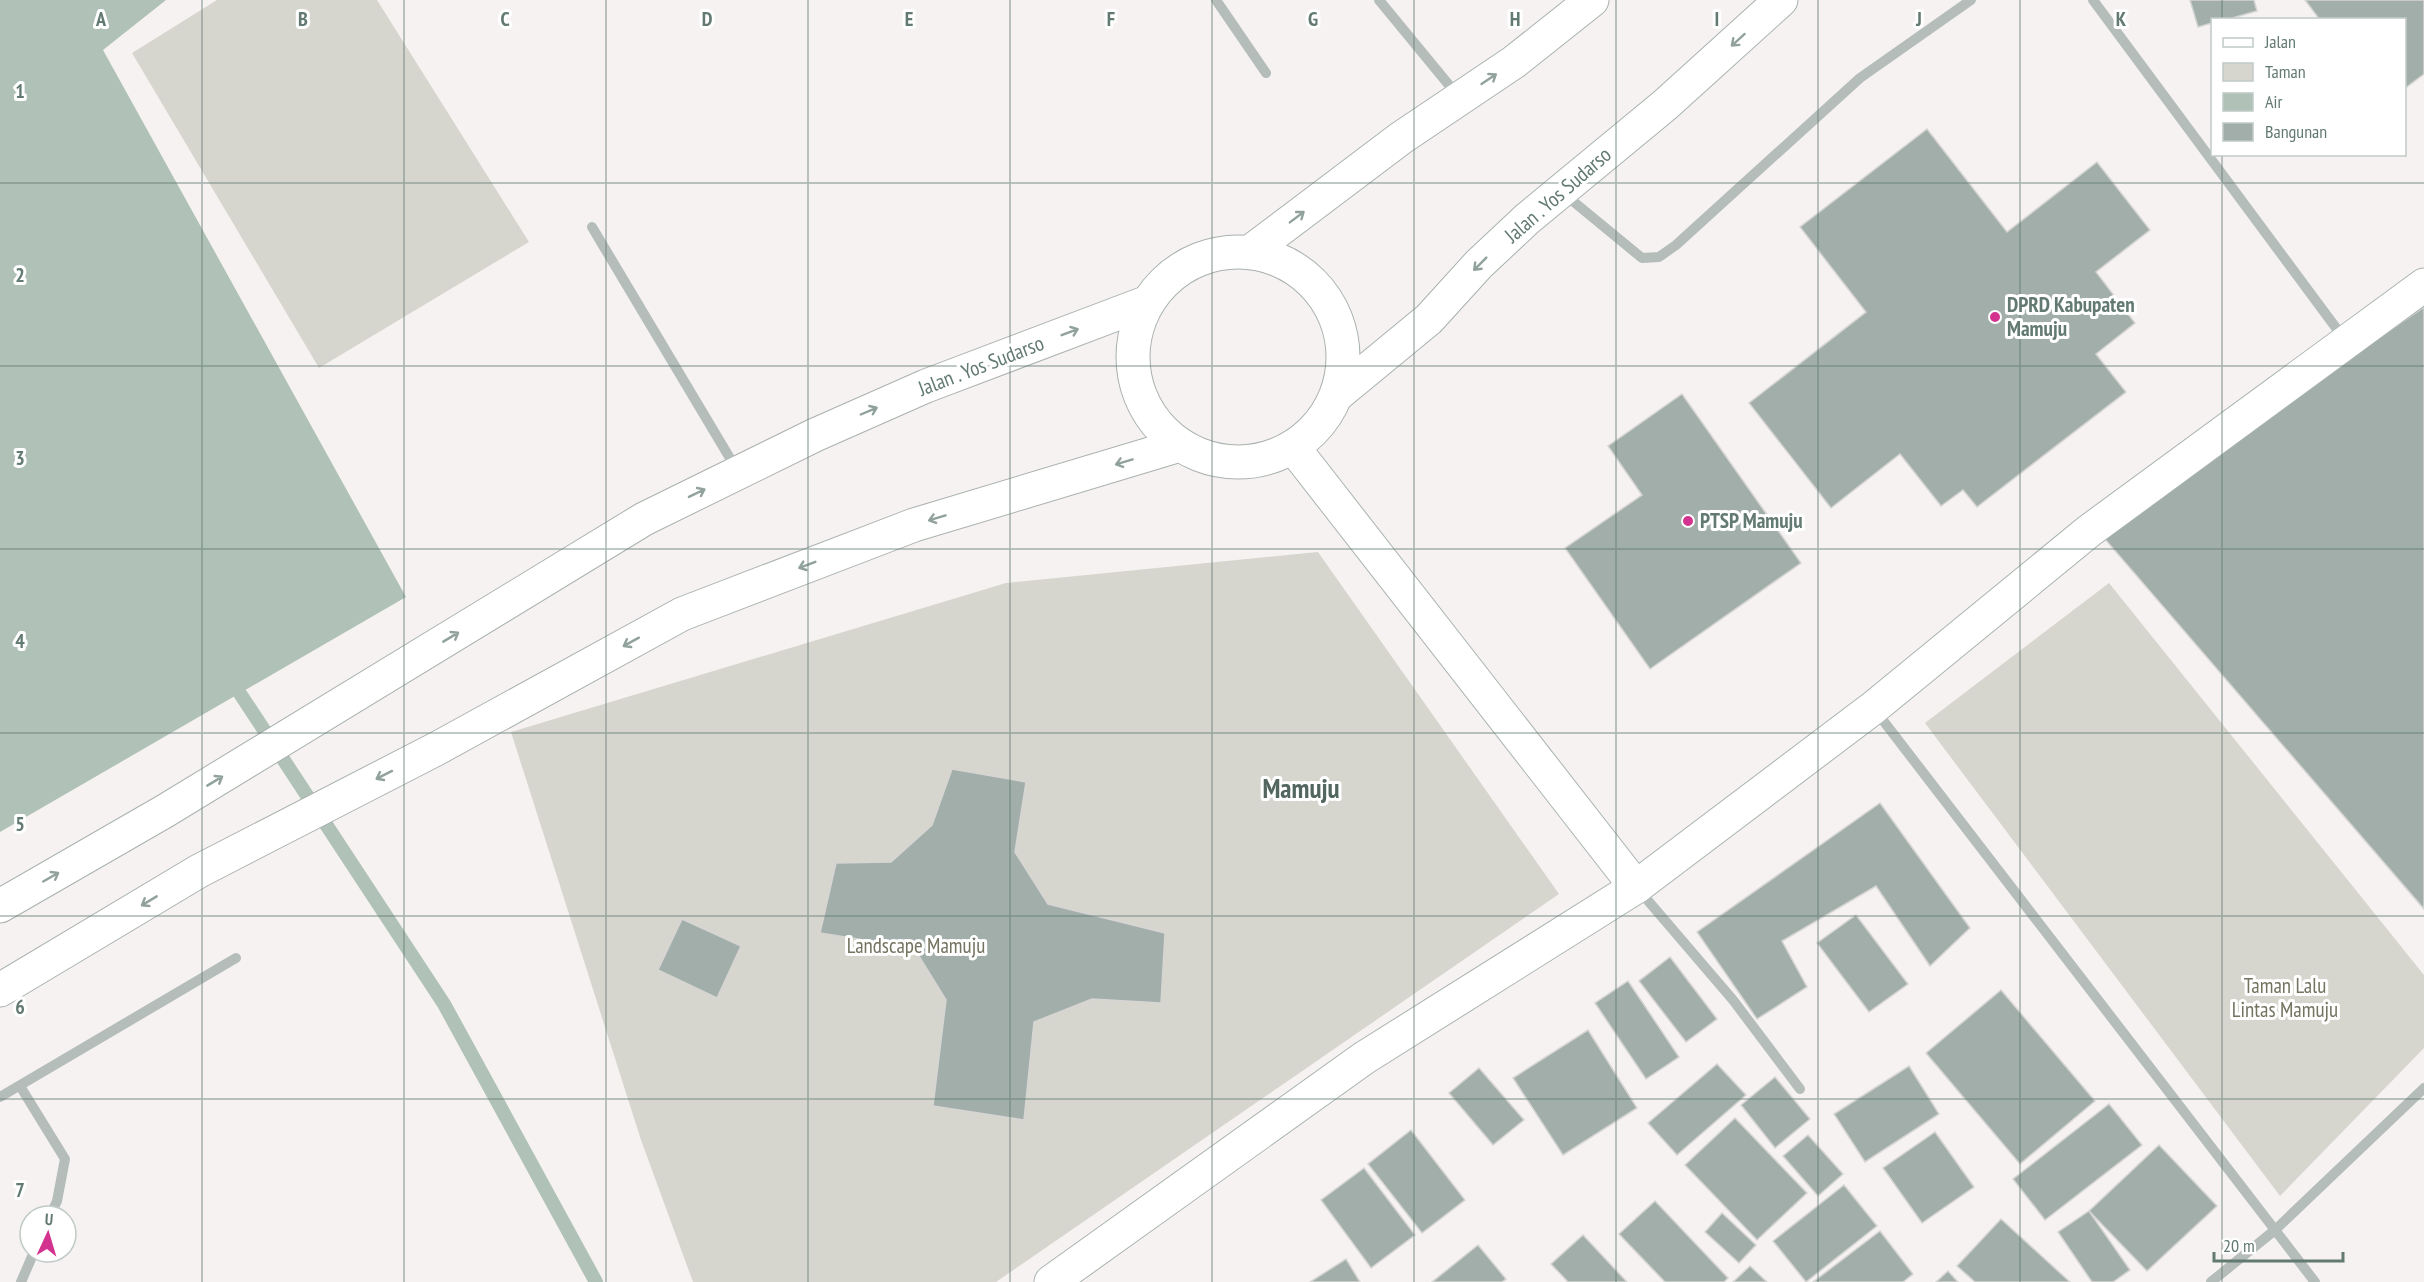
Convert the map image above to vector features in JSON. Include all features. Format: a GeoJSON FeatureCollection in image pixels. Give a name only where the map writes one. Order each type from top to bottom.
{"type":"FeatureCollection","features":[{"type":"Feature","properties":{"kind":"main road"},"geometry":{"type":"LineString","coordinates":[[1250,252],[1401,138],[1514,62],[1593,0]]}},
{"type":"Feature","properties":{"kind":"main road","name":"Jalan . Yos Sudarso"},"geometry":{"type":"LineString","coordinates":[[1338,394],[1430,319],[1479,264],[1665,105],[1781,0]]}},
{"type":"Feature","properties":{"kind":"main road"},"geometry":{"type":"LineString","coordinates":[[1250,252],[1274,258],[1295,268],[1313,283],[1328,302],[1338,323],[1344,346],[1344,371],[1338,394],[1312,433],[1293,447],[1272,457],[1248,462],[1224,462],[1201,456],[1180,445],[1161,430],[1147,411],[1134,377],[1132,366],[1134,336],[1148,302],[1162,283],[1181,268],[1203,258],[1226,253],[1250,252]]}},
{"type":"Feature","properties":{"kind":"main road"},"geometry":{"type":"LineString","coordinates":[[1051,1282],[1364,1058],[1636,886],[1873,708],[2089,531],[2424,285]]}},
{"type":"Feature","properties":{"kind":"main road","name":"Jalan . Yos Sudarso"},"geometry":{"type":"LineString","coordinates":[[0,906],[165,811],[644,519],[815,435],[926,386],[1148,302]]}},
{"type":"Feature","properties":{"kind":"main road"},"geometry":{"type":"LineString","coordinates":[[0,990],[199,871],[436,749],[682,614],[914,525],[1180,445]]}},
{"type":"Feature","properties":{"kind":"main road"},"geometry":{"type":"LineString","coordinates":[[1293,447],[1636,886]]}},
{"type":"Feature","properties":{"kind":"street"},"geometry":{"type":"LineString","coordinates":[[1216,0],[1266,73]]}},
{"type":"Feature","properties":{"kind":"street"},"geometry":{"type":"LineString","coordinates":[[1379,0],[1460,99]]}},
{"type":"Feature","properties":{"kind":"street"},"geometry":{"type":"LineString","coordinates":[[1561,192],[1642,258],[1659,257],[1676,245],[1860,78],[1971,0]]}},
{"type":"Feature","properties":{"kind":"street"},"geometry":{"type":"LineString","coordinates":[[2093,0],[2346,343]]}},
{"type":"Feature","properties":{"kind":"street"},"geometry":{"type":"LineString","coordinates":[[592,227],[739,473]]}},
{"type":"Feature","properties":{"kind":"street"},"geometry":{"type":"LineString","coordinates":[[1873,708],[2315,1282]]}},
{"type":"Feature","properties":{"kind":"street"},"geometry":{"type":"LineString","coordinates":[[1636,886],[1733,1000],[1800,1089]]}},
{"type":"Feature","properties":{"kind":"street"},"geometry":{"type":"LineString","coordinates":[[0,1097],[236,958]]}},
{"type":"Feature","properties":{"kind":"street"},"geometry":{"type":"LineString","coordinates":[[20,1086],[64,1159],[56,1204]]}},
{"type":"Feature","properties":{"kind":"street"},"geometry":{"type":"LineString","coordinates":[[2211,1282],[2275,1230],[2424,1088]]}},
{"type":"Feature","properties":{"kind":"street"},"geometry":{"type":"LineString","coordinates":[[21,1282],[29,1264]]}},
{"type":"Feature","properties":{"kind":"green space"},"geometry":{"type":"Polygon","coordinates":[[[217,0],[377,0],[529,242],[319,368],[132,53],[217,0]]]}},
{"type":"Feature","properties":{"kind":"green space","name":"Landscape Mamuju"},"geometry":{"type":"Polygon","coordinates":[[[1318,552],[1559,894],[996,1282],[693,1282],[641,1140],[511,732],[1006,583],[1318,552]]]}},
{"type":"Feature","properties":{"kind":"green space","name":"Taman Lalu Lintas Mamuju"},"geometry":{"type":"Polygon","coordinates":[[[2109,583],[2424,975],[2424,1048],[2280,1196],[1925,723],[2109,583]]]}},
{"type":"Feature","properties":{"kind":"water"},"geometry":{"type":"Polygon","coordinates":[[[0,0],[166,0],[103,50],[406,597],[0,832],[0,0]]]}},
{"type":"Feature","properties":{"kind":"building"},"geometry":{"type":"Polygon","coordinates":[[[2190,0],[2254,0],[2257,11],[2232,18],[2211,18],[2211,23],[2198,27],[2190,0]]]}},
{"type":"Feature","properties":{"kind":"building"},"geometry":{"type":"Polygon","coordinates":[[[2305,0],[2424,0],[2424,74],[2406,88],[2406,18],[2318,18],[2305,0]]]}},
{"type":"Feature","properties":{"kind":"building","name":"DPRD Kabupaten Mamuju"},"geometry":{"type":"Polygon","coordinates":[[[1927,129],[2007,232],[2097,162],[2150,230],[2096,272],[2135,323],[2096,354],[2126,392],[1977,507],[1963,490],[1941,506],[1900,454],[1831,508],[1749,403],[1866,312],[1800,227],[1927,129]]]}},
{"type":"Feature","properties":{"kind":"building"},"geometry":{"type":"Polygon","coordinates":[[[2424,307],[2424,909],[2098,531],[2424,307]]]}},
{"type":"Feature","properties":{"kind":"building","name":"PTSP Mamuju"},"geometry":{"type":"Polygon","coordinates":[[[1682,394],[1801,563],[1650,669],[1565,548],[1642,495],[1608,446],[1682,394]]]}},
{"type":"Feature","properties":{"kind":"building"},"geometry":{"type":"Polygon","coordinates":[[[952,769],[1026,782],[1015,852],[1048,904],[1165,933],[1161,1003],[1092,999],[1034,1022],[1024,1120],[933,1106],[946,1000],[914,948],[820,933],[836,863],[891,862],[932,825],[952,769]]]}},
{"type":"Feature","properties":{"kind":"building"},"geometry":{"type":"Polygon","coordinates":[[[1880,803],[1970,928],[1930,966],[1876,886],[1782,941],[1807,987],[1757,1019],[1697,932],[1880,803]]]}},
{"type":"Feature","properties":{"kind":"building"},"geometry":{"type":"Polygon","coordinates":[[[1856,915],[1908,984],[1869,1012],[1817,943],[1856,915]]]}},
{"type":"Feature","properties":{"kind":"building"},"geometry":{"type":"Polygon","coordinates":[[[682,919],[741,946],[717,998],[658,970],[682,919]]]}},
{"type":"Feature","properties":{"kind":"building"},"geometry":{"type":"Polygon","coordinates":[[[1670,957],[1717,1019],[1686,1042],[1639,981],[1670,957]]]}},
{"type":"Feature","properties":{"kind":"building"},"geometry":{"type":"Polygon","coordinates":[[[1628,981],[1679,1057],[1646,1079],[1595,1003],[1628,981]]]}},
{"type":"Feature","properties":{"kind":"building"},"geometry":{"type":"Polygon","coordinates":[[[2001,990],[2095,1101],[2020,1164],[1926,1053],[2001,990]]]}},
{"type":"Feature","properties":{"kind":"building"},"geometry":{"type":"Polygon","coordinates":[[[1588,1030],[1637,1108],[1563,1155],[1513,1078],[1588,1030]]]}},
{"type":"Feature","properties":{"kind":"building"},"geometry":{"type":"Polygon","coordinates":[[[1717,1064],[1746,1095],[1677,1155],[1648,1123],[1717,1064]]]}},
{"type":"Feature","properties":{"kind":"building"},"geometry":{"type":"Polygon","coordinates":[[[1909,1066],[1939,1114],[1865,1162],[1834,1114],[1909,1066]]]}},
{"type":"Feature","properties":{"kind":"building"},"geometry":{"type":"Polygon","coordinates":[[[1479,1068],[1524,1120],[1493,1145],[1449,1093],[1479,1068]]]}},
{"type":"Feature","properties":{"kind":"building"},"geometry":{"type":"Polygon","coordinates":[[[1775,1077],[1810,1119],[1775,1148],[1741,1105],[1775,1077]]]}},
{"type":"Feature","properties":{"kind":"building"},"geometry":{"type":"Polygon","coordinates":[[[2109,1104],[2142,1145],[2045,1220],[2013,1179],[2109,1104]]]}},
{"type":"Feature","properties":{"kind":"building"},"geometry":{"type":"Polygon","coordinates":[[[1735,1118],[1807,1193],[1757,1240],[1685,1165],[1735,1118]]]}},
{"type":"Feature","properties":{"kind":"building"},"geometry":{"type":"Polygon","coordinates":[[[1411,1130],[1465,1200],[1422,1233],[1368,1164],[1411,1130]]]}},
{"type":"Feature","properties":{"kind":"building"},"geometry":{"type":"Polygon","coordinates":[[[1935,1132],[1974,1187],[1922,1223],[1883,1168],[1935,1132]]]}},
{"type":"Feature","properties":{"kind":"building"},"geometry":{"type":"Polygon","coordinates":[[[1808,1135],[1843,1174],[1818,1196],[1783,1156],[1808,1135]]]}},
{"type":"Feature","properties":{"kind":"building"},"geometry":{"type":"Polygon","coordinates":[[[2159,1145],[2217,1206],[2147,1271],[2089,1211],[2159,1145]]]}},
{"type":"Feature","properties":{"kind":"building"},"geometry":{"type":"Polygon","coordinates":[[[1364,1168],[1415,1235],[1371,1268],[1321,1200],[1364,1168]]]}},
{"type":"Feature","properties":{"kind":"building"},"geometry":{"type":"Polygon","coordinates":[[[1844,1185],[1877,1226],[1806,1282],[1773,1241],[1844,1185]]]}},
{"type":"Feature","properties":{"kind":"building"},"geometry":{"type":"Polygon","coordinates":[[[1655,1201],[1728,1278],[1724,1282],[1665,1282],[1619,1234],[1655,1201]]]}},
{"type":"Feature","properties":{"kind":"building"},"geometry":{"type":"Polygon","coordinates":[[[2089,1211],[2130,1270],[2113,1282],[2092,1282],[2058,1232],[2089,1211]]]}},
{"type":"Feature","properties":{"kind":"building"},"geometry":{"type":"Polygon","coordinates":[[[1722,1213],[1756,1245],[1739,1263],[1705,1232],[1722,1213]]]}},
{"type":"Feature","properties":{"kind":"building"},"geometry":{"type":"Polygon","coordinates":[[[2001,1219],[2070,1282],[1975,1282],[1957,1266],[2001,1219]]]}},
{"type":"Feature","properties":{"kind":"building"},"geometry":{"type":"Polygon","coordinates":[[[1880,1231],[1913,1274],[1903,1282],[1813,1282],[1880,1231]]]}},
{"type":"Feature","properties":{"kind":"building"},"geometry":{"type":"Polygon","coordinates":[[[1583,1235],[1627,1282],[1568,1282],[1551,1264],[1583,1235]]]}},
{"type":"Feature","properties":{"kind":"building"},"geometry":{"type":"Polygon","coordinates":[[[1478,1245],[1506,1279],[1502,1282],[1432,1282],[1478,1245]]]}},
{"type":"Feature","properties":{"kind":"building"},"geometry":{"type":"Polygon","coordinates":[[[1346,1259],[1360,1282],[1310,1282],[1346,1259]]]}},
{"type":"Feature","properties":{"kind":"building"},"geometry":{"type":"Polygon","coordinates":[[[1750,1266],[1767,1282],[1733,1282],[1750,1266]]]}},
{"type":"Feature","properties":{"kind":"building"},"geometry":{"type":"Polygon","coordinates":[[[1948,1271],[1958,1282],[1936,1282],[1948,1271]]]}},
{"type":"Feature","properties":{"kind":"waterway"},"geometry":{"type":"LineString","coordinates":[[239,692],[444,1004],[596,1282]]}},
{"type":"Feature","properties":{"kind":"place","name":"DPRD Kabupaten Mamuju"},"geometry":{"type":"Point","coordinates":[1995,317]}},
{"type":"Feature","properties":{"kind":"place","name":"PTSP Mamuju"},"geometry":{"type":"Point","coordinates":[1688,521]}},
{"type":"Feature","properties":{"kind":"district","name":"Mamuju"},"geometry":{"type":"Point","coordinates":[1301,789]}}]}
